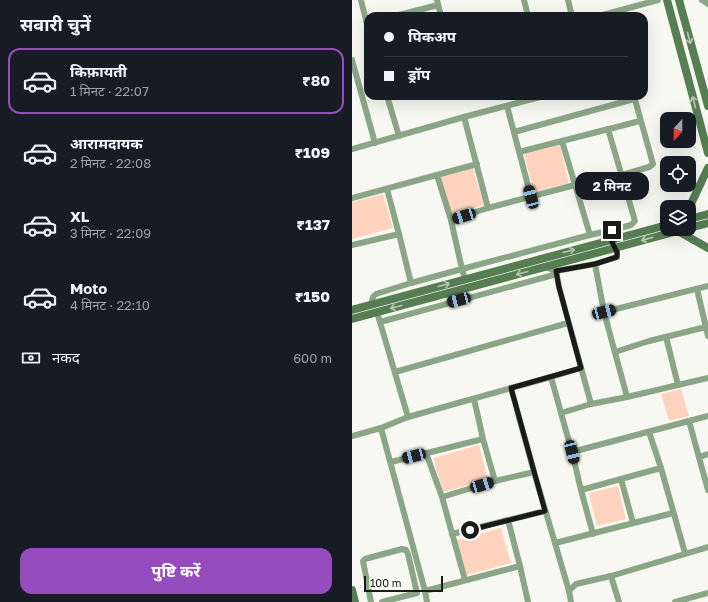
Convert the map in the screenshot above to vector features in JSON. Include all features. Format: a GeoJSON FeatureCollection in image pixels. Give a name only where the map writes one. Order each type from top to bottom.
{"type":"FeatureCollection","features":[{"type":"Feature","properties":{"kind":"main road"},"geometry":{"type":"LineString","coordinates":[[667,0],[708,153]]}},
{"type":"Feature","properties":{"kind":"main road"},"geometry":{"type":"LineString","coordinates":[[679,0],[708,106]]}},
{"type":"Feature","properties":{"kind":"main road"},"geometry":{"type":"LineString","coordinates":[[693,200],[708,168]]}},
{"type":"Feature","properties":{"kind":"main road"},"geometry":{"type":"LineString","coordinates":[[696,217],[708,214]]}},
{"type":"Feature","properties":{"kind":"main road"},"geometry":{"type":"LineString","coordinates":[[696,226],[708,223]]}},
{"type":"Feature","properties":{"kind":"main road"},"geometry":{"type":"LineString","coordinates":[[352,310],[660,227]]}},
{"type":"Feature","properties":{"kind":"main road"},"geometry":{"type":"LineString","coordinates":[[352,319],[660,236]]}},
{"type":"Feature","properties":{"kind":"main road"},"geometry":{"type":"LineString","coordinates":[[690,236],[708,248]]}},
{"type":"Feature","properties":{"kind":"main road"},"geometry":{"type":"LineString","coordinates":[[352,590],[355,602]]}},
{"type":"Feature","properties":{"kind":"street"},"geometry":{"type":"LineString","coordinates":[[361,0],[364,12]]}},
{"type":"Feature","properties":{"kind":"street"},"geometry":{"type":"LineString","coordinates":[[524,0],[527,12]]}},
{"type":"Feature","properties":{"kind":"street"},"geometry":{"type":"LineString","coordinates":[[568,0],[571,12]]}},
{"type":"Feature","properties":{"kind":"street"},"geometry":{"type":"LineString","coordinates":[[619,12],[658,0]]}},
{"type":"Feature","properties":{"kind":"street"},"geometry":{"type":"LineString","coordinates":[[702,0],[708,4]]}},
{"type":"Feature","properties":{"kind":"street"},"geometry":{"type":"LineString","coordinates":[[412,12],[438,3]]}},
{"type":"Feature","properties":{"kind":"street"},"geometry":{"type":"LineString","coordinates":[[352,60],[375,143]]}},
{"type":"Feature","properties":{"kind":"street"},"geometry":{"type":"LineString","coordinates":[[388,100],[399,136]]}},
{"type":"Feature","properties":{"kind":"street"},"geometry":{"type":"LineString","coordinates":[[352,149],[529,100]]}},
{"type":"Feature","properties":{"kind":"street"},"geometry":{"type":"LineString","coordinates":[[514,132],[624,100]]}},
{"type":"Feature","properties":{"kind":"street"},"geometry":{"type":"LineString","coordinates":[[622,174],[649,167],[653,164],[635,100]]}},
{"type":"Feature","properties":{"kind":"street"},"geometry":{"type":"LineString","coordinates":[[507,106],[531,197]]}},
{"type":"Feature","properties":{"kind":"street"},"geometry":{"type":"LineString","coordinates":[[464,117],[488,208]]}},
{"type":"Feature","properties":{"kind":"street"},"geometry":{"type":"LineString","coordinates":[[519,152],[640,121]]}},
{"type":"Feature","properties":{"kind":"street"},"geometry":{"type":"LineString","coordinates":[[371,305],[372,297],[376,294],[411,283],[634,223],[622,174],[608,129]]}},
{"type":"Feature","properties":{"kind":"street"},"geometry":{"type":"LineString","coordinates":[[562,141],[590,235]]}},
{"type":"Feature","properties":{"kind":"street"},"geometry":{"type":"LineString","coordinates":[[352,198],[477,164]]}},
{"type":"Feature","properties":{"kind":"street"},"geometry":{"type":"LineString","coordinates":[[437,175],[451,220],[465,279]]}},
{"type":"Feature","properties":{"kind":"street"},"geometry":{"type":"LineString","coordinates":[[451,220],[488,208],[575,185]]}},
{"type":"Feature","properties":{"kind":"street"},"geometry":{"type":"LineString","coordinates":[[387,189],[411,283]]}},
{"type":"Feature","properties":{"kind":"street"},"geometry":{"type":"LineString","coordinates":[[380,322],[556,272],[595,264],[617,257],[618,254],[615,248],[612,230]]}},
{"type":"Feature","properties":{"kind":"street"},"geometry":{"type":"LineString","coordinates":[[352,245],[399,234]]}},
{"type":"Feature","properties":{"kind":"street"},"geometry":{"type":"LineString","coordinates":[[595,264],[604,312],[627,397]]}},
{"type":"Feature","properties":{"kind":"street"},"geometry":{"type":"LineString","coordinates":[[544,267],[556,272]]}},
{"type":"Feature","properties":{"kind":"street"},"geometry":{"type":"LineString","coordinates":[[556,272],[568,322],[591,404]]}},
{"type":"Feature","properties":{"kind":"street"},"geometry":{"type":"LineString","coordinates":[[604,312],[708,286]]}},
{"type":"Feature","properties":{"kind":"street"},"geometry":{"type":"LineString","coordinates":[[697,289],[708,336]]}},
{"type":"Feature","properties":{"kind":"street"},"geometry":{"type":"LineString","coordinates":[[377,312],[408,417]]}},
{"type":"Feature","properties":{"kind":"street"},"geometry":{"type":"LineString","coordinates":[[395,372],[568,322]]}},
{"type":"Feature","properties":{"kind":"street"},"geometry":{"type":"LineString","coordinates":[[615,352],[706,326]]}},
{"type":"Feature","properties":{"kind":"street"},"geometry":{"type":"LineString","coordinates":[[666,337],[678,385]]}},
{"type":"Feature","properties":{"kind":"street"},"geometry":{"type":"LineString","coordinates":[[352,436],[381,428],[408,417],[581,368]]}},
{"type":"Feature","properties":{"kind":"street"},"geometry":{"type":"LineString","coordinates":[[551,377],[593,534]]}},
{"type":"Feature","properties":{"kind":"street"},"geometry":{"type":"LineString","coordinates":[[561,413],[591,404],[708,378]]}},
{"type":"Feature","properties":{"kind":"street"},"geometry":{"type":"LineString","coordinates":[[511,388],[572,602]]}},
{"type":"Feature","properties":{"kind":"street"},"geometry":{"type":"LineString","coordinates":[[474,399],[483,439],[495,481]]}},
{"type":"Feature","properties":{"kind":"street"},"geometry":{"type":"LineString","coordinates":[[572,452],[708,416]]}},
{"type":"Feature","properties":{"kind":"street"},"geometry":{"type":"LineString","coordinates":[[690,421],[708,490]]}},
{"type":"Feature","properties":{"kind":"street"},"geometry":{"type":"LineString","coordinates":[[381,428],[427,602]]}},
{"type":"Feature","properties":{"kind":"street"},"geometry":{"type":"LineString","coordinates":[[649,432],[661,468],[685,553]]}},
{"type":"Feature","properties":{"kind":"street"},"geometry":{"type":"LineString","coordinates":[[391,462],[483,439]]}},
{"type":"Feature","properties":{"kind":"street"},"geometry":{"type":"LineString","coordinates":[[426,453],[442,497],[465,580]]}},
{"type":"Feature","properties":{"kind":"street"},"geometry":{"type":"LineString","coordinates":[[699,457],[708,454]]}},
{"type":"Feature","properties":{"kind":"street"},"geometry":{"type":"LineString","coordinates":[[581,490],[661,468]]}},
{"type":"Feature","properties":{"kind":"street"},"geometry":{"type":"LineString","coordinates":[[442,497],[495,481],[534,472]]}},
{"type":"Feature","properties":{"kind":"street"},"geometry":{"type":"LineString","coordinates":[[621,479],[634,524]]}},
{"type":"Feature","properties":{"kind":"street"},"geometry":{"type":"LineString","coordinates":[[452,534],[545,511]]}},
{"type":"Feature","properties":{"kind":"street"},"geometry":{"type":"LineString","coordinates":[[555,543],[673,513]]}},
{"type":"Feature","properties":{"kind":"street"},"geometry":{"type":"LineString","coordinates":[[508,520],[528,602]]}},
{"type":"Feature","properties":{"kind":"street"},"geometry":{"type":"LineString","coordinates":[[569,590],[576,584],[612,576],[708,547]]}},
{"type":"Feature","properties":{"kind":"street"},"geometry":{"type":"LineString","coordinates":[[371,602],[363,561],[365,559],[402,549],[406,550],[418,593],[382,602]]}},
{"type":"Feature","properties":{"kind":"street"},"geometry":{"type":"LineString","coordinates":[[425,591],[520,566]]}},
{"type":"Feature","properties":{"kind":"street"},"geometry":{"type":"LineString","coordinates":[[612,576],[620,602]]}},
{"type":"Feature","properties":{"kind":"street"},"geometry":{"type":"LineString","coordinates":[[675,602],[708,593]]}},
{"type":"Feature","properties":{"kind":"shaded area"},"geometry":{"type":"Polygon","coordinates":[[[560,145],[569,183],[534,192],[524,154],[560,145]]]}},
{"type":"Feature","properties":{"kind":"shaded area"},"geometry":{"type":"Polygon","coordinates":[[[473,168],[484,205],[451,214],[440,177],[473,168]]]}},
{"type":"Feature","properties":{"kind":"shaded area"},"geometry":{"type":"Polygon","coordinates":[[[383,194],[393,228],[352,239],[352,202],[383,194]]]}},
{"type":"Feature","properties":{"kind":"shaded area"},"geometry":{"type":"Polygon","coordinates":[[[681,389],[689,416],[669,421],[661,394],[681,389]]]}},
{"type":"Feature","properties":{"kind":"shaded area"},"geometry":{"type":"Polygon","coordinates":[[[479,445],[488,480],[443,492],[433,458],[479,445]]]}},
{"type":"Feature","properties":{"kind":"shaded area"},"geometry":{"type":"Polygon","coordinates":[[[618,486],[626,519],[597,526],[589,493],[618,486]]]}},
{"type":"Feature","properties":{"kind":"shaded area"},"geometry":{"type":"Polygon","coordinates":[[[501,528],[511,563],[466,575],[457,540],[501,528]]]}},
{"type":"Feature","properties":{"kind":"route"},"geometry":{"type":"LineString","coordinates":[[470,530],[545,511],[511,388],[581,368],[556,271],[595,264],[617,257],[618,254],[611,240],[615,239],[612,230]]}}]}
